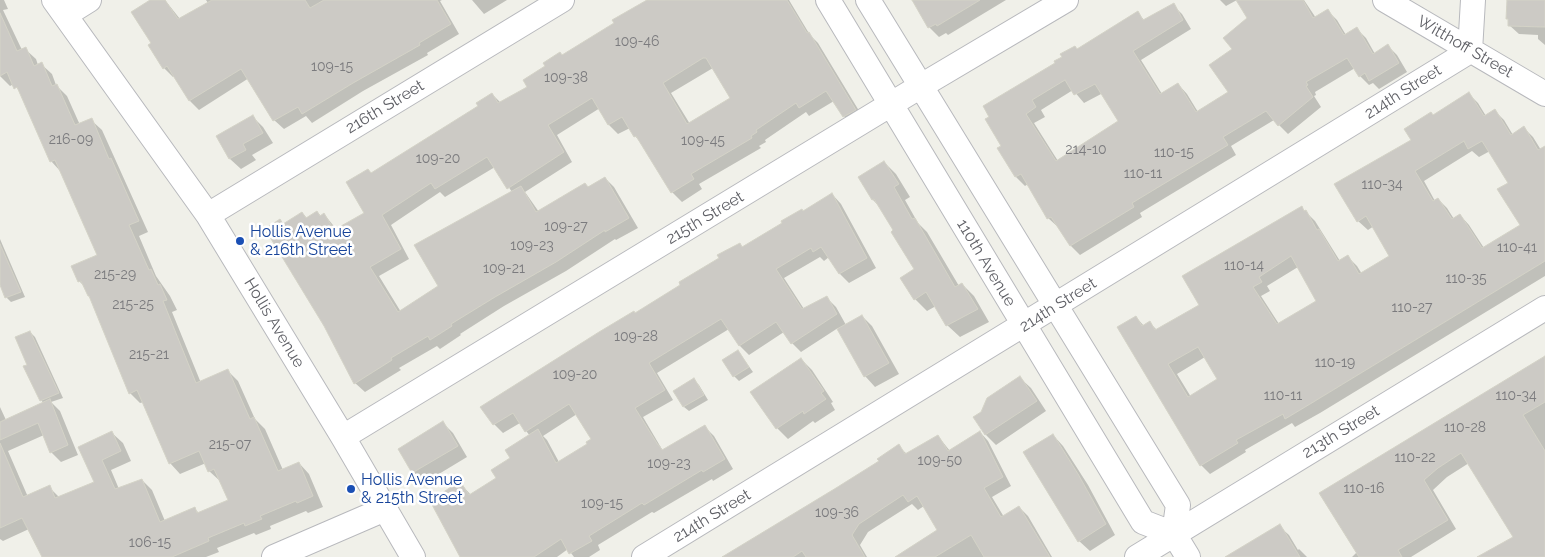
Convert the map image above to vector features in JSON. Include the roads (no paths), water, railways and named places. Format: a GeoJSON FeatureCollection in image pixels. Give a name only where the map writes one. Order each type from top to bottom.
{"type":"FeatureCollection","features":[{"type":"Feature","properties":{"kind":"street"},"geometry":{"type":"LineString","coordinates":[[60,8],[90,0]]}},
{"type":"Feature","properties":{"kind":"street","name":"216th Street"},"geometry":{"type":"LineString","coordinates":[[208,215],[562,0]]}},
{"type":"Feature","properties":{"kind":"street","name":"110th Avenue"},"geometry":{"type":"LineString","coordinates":[[828,0],[1143,522],[1174,534]]}},
{"type":"Feature","properties":{"kind":"street"},"geometry":{"type":"LineString","coordinates":[[868,0],[1178,505],[1174,534],[1188,557]]}},
{"type":"Feature","properties":{"kind":"street","name":"215th Street"},"geometry":{"type":"LineString","coordinates":[[343,437],[1066,0]]}},
{"type":"Feature","properties":{"kind":"street","name":"Witthoff Street"},"geometry":{"type":"LineString","coordinates":[[1385,0],[1545,94]]}},
{"type":"Feature","properties":{"kind":"street"},"geometry":{"type":"LineString","coordinates":[[1470,51],[1473,0]]}},
{"type":"Feature","properties":{"kind":"street","name":"Hollis Avenue"},"geometry":{"type":"LineString","coordinates":[[60,8],[208,215],[343,437],[413,557]]}},
{"type":"Feature","properties":{"kind":"street","name":"214th Street"},"geometry":{"type":"LineString","coordinates":[[644,557],[1024,326],[1470,51]]}},
{"type":"Feature","properties":{"kind":"street","name":"213th Street"},"geometry":{"type":"LineString","coordinates":[[1137,557],[1545,308]]}},
{"type":"Feature","properties":{"kind":"street"},"geometry":{"type":"LineString","coordinates":[[274,557],[385,509]]}},
{"type":"Feature","properties":{"kind":"place","name":"Hollis Avenue & 216th Street"},"geometry":{"type":"Point","coordinates":[240,241]}},
{"type":"Feature","properties":{"kind":"place","name":"Hollis Avenue & 215th Street"},"geometry":{"type":"Point","coordinates":[351,489]}}]}
